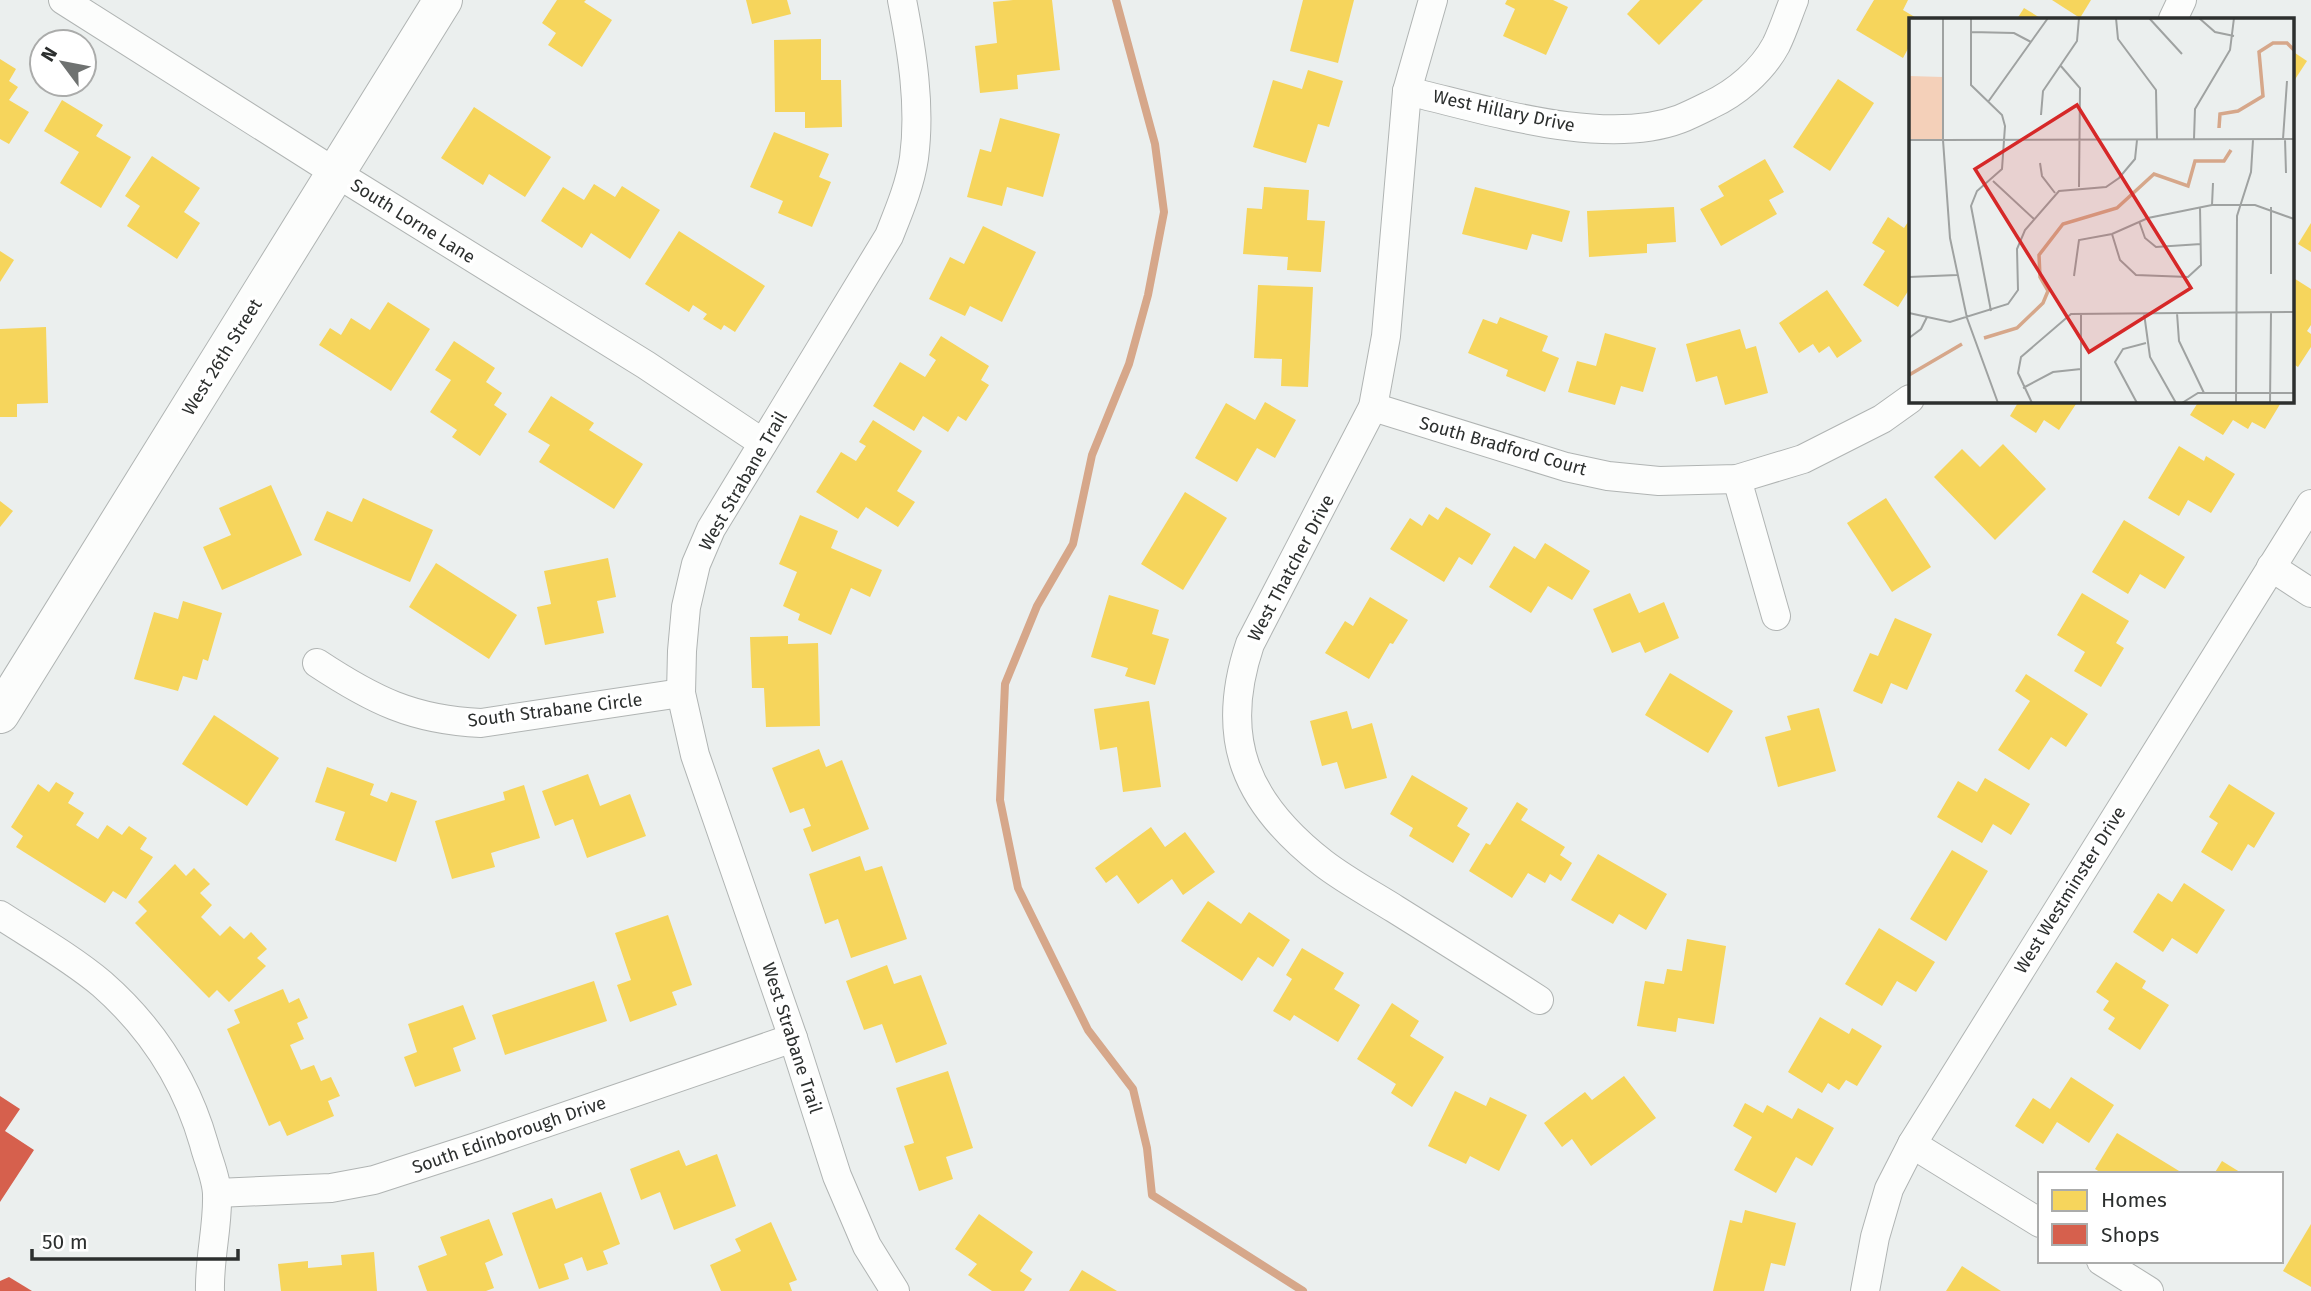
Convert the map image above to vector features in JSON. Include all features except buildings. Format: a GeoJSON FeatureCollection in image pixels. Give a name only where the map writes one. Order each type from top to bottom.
{"type":"FeatureCollection","features":[{"type":"Feature","properties":{"kind":"main road","name":"West 26th Street"},"geometry":{"type":"LineString","coordinates":[[0,714],[443,0]]}},
{"type":"Feature","properties":{"kind":"street","name":"South Lorne Lane"},"geometry":{"type":"LineString","coordinates":[[63,0],[335,173],[646,365],[763,443]]}},
{"type":"Feature","properties":{"kind":"street","name":"West Strabane Trail"},"geometry":{"type":"LineString","coordinates":[[895,1291],[867,1246],[837,1176],[793,1038],[695,755],[681,693],[686,607],[696,564],[711,529],[890,236],[905,195],[914,158],[916,108],[902,0]]}},
{"type":"Feature","properties":{"kind":"street","name":"West Thatcher Drive"},"geometry":{"type":"LineString","coordinates":[[1433,0],[1406,91],[1386,337],[1373,407],[1250,645],[1240,674],[1236,706],[1239,743],[1247,774],[1266,807],[1291,835],[1324,864],[1539,1000]]}},
{"type":"Feature","properties":{"kind":"street","name":"West Hillary Drive"},"geometry":{"type":"LineString","coordinates":[[1406,91],[1558,125],[1600,129],[1645,127],[1679,120],[1721,100],[1741,86],[1762,65],[1775,45],[1794,0]]}},
{"type":"Feature","properties":{"kind":"street"},"geometry":{"type":"LineString","coordinates":[[2173,18],[2182,0]]}},
{"type":"Feature","properties":{"kind":"street","name":"South Bradford Court"},"geometry":{"type":"LineString","coordinates":[[1373,407],[1504,450],[1566,467],[1608,476],[1659,481],[1737,479],[1803,458],[1882,419],[1909,400]]}},
{"type":"Feature","properties":{"kind":"street"},"geometry":{"type":"LineString","coordinates":[[1737,479],[1776,616]]}},
{"type":"Feature","properties":{"kind":"street","name":"West Westminster Drive"},"geometry":{"type":"LineString","coordinates":[[1865,1291],[1875,1237],[1889,1189],[1912,1144],[2311,504]]}},
{"type":"Feature","properties":{"kind":"street"},"geometry":{"type":"LineString","coordinates":[[2271,568],[2311,593]]}},
{"type":"Feature","properties":{"kind":"street","name":"South Strabane Circle"},"geometry":{"type":"LineString","coordinates":[[317,663],[386,703],[447,722],[481,723],[681,693]]}},
{"type":"Feature","properties":{"kind":"street"},"geometry":{"type":"LineString","coordinates":[[0,915],[101,983],[133,1013],[157,1042],[180,1080],[197,1120],[217,1193],[209,1275],[210,1291]]}},
{"type":"Feature","properties":{"kind":"street","name":"South Edinborough Drive"},"geometry":{"type":"LineString","coordinates":[[217,1193],[331,1188],[374,1180],[793,1038]]}},
{"type":"Feature","properties":{"kind":"street"},"geometry":{"type":"LineString","coordinates":[[1912,1144],[2038,1222]]}},
{"type":"Feature","properties":{"kind":"street"},"geometry":{"type":"LineString","coordinates":[[2104,1263],[2149,1291]]}},
{"type":"Feature","properties":{"kind":"waterway"},"geometry":{"type":"LineString","coordinates":[[1116,0],[1155,144],[1164,212],[1148,295],[1129,364],[1092,455],[1073,544],[1037,606],[1005,684],[1000,800],[1018,888],[1088,1030],[1133,1089],[1147,1148],[1152,1195],[1303,1291]]}}]}
